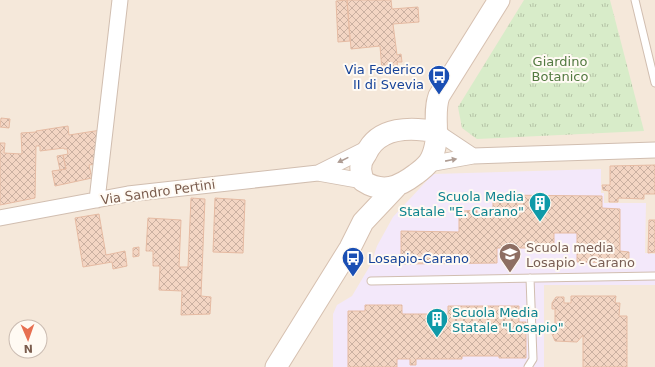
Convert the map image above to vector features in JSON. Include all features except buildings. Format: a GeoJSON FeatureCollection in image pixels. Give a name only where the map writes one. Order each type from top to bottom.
{"type":"FeatureCollection","features":[{"type":"Feature","properties":{"kind":"main road"},"geometry":{"type":"LineString","coordinates":[[366,183],[382,188],[396,187],[403,184],[428,164],[435,148],[437,132],[436,105],[439,96],[499,0]]}},
{"type":"Feature","properties":{"kind":"main road"},"geometry":{"type":"LineString","coordinates":[[363,222],[366,183],[361,165],[368,148],[378,138],[395,130],[436,105]]}},
{"type":"Feature","properties":{"kind":"main road"},"geometry":{"type":"LineString","coordinates":[[395,130],[421,129],[437,132]]}},
{"type":"Feature","properties":{"kind":"main road"},"geometry":{"type":"LineString","coordinates":[[276,367],[350,248],[363,222],[396,187]]}},
{"type":"Feature","properties":{"kind":"street"},"geometry":{"type":"LineString","coordinates":[[97,200],[120,0]]}},
{"type":"Feature","properties":{"kind":"street"},"geometry":{"type":"LineString","coordinates":[[437,132],[473,156]]}},
{"type":"Feature","properties":{"kind":"street"},"geometry":{"type":"LineString","coordinates":[[318,173],[368,148]]}},
{"type":"Feature","properties":{"kind":"street"},"geometry":{"type":"LineString","coordinates":[[428,164],[473,156],[655,150]]}},
{"type":"Feature","properties":{"kind":"street"},"geometry":{"type":"LineString","coordinates":[[318,173],[366,183]]}},
{"type":"Feature","properties":{"kind":"street","name":"Via Sandro Pertini"},"geometry":{"type":"LineString","coordinates":[[0,218],[128,194],[318,173]]}},
{"type":"Feature","properties":{"kind":"lane"},"geometry":{"type":"LineString","coordinates":[[635,0],[655,83]]}},
{"type":"Feature","properties":{"kind":"lane"},"geometry":{"type":"LineString","coordinates":[[371,281],[655,276]]}},
{"type":"Feature","properties":{"kind":"lane"},"geometry":{"type":"LineString","coordinates":[[528,367],[533,359],[530,278]]}},
{"type":"Feature","properties":{"kind":"shaded area"},"geometry":{"type":"Polygon","coordinates":[[[0,0],[655,0],[655,367],[0,367],[0,0]]]}},
{"type":"Feature","properties":{"kind":"shaded area","name":"Scuola media Losapio - Carano"},"geometry":{"type":"Polygon","coordinates":[[[601,169],[601,193],[604,193],[604,203],[646,203],[645,253],[655,254],[655,285],[544,285],[544,367],[333,367],[333,314],[337,305],[352,296],[371,264],[377,246],[393,217],[433,174],[601,169]]]}},
{"type":"Feature","properties":{"kind":"green space","name":"Giardino Botanico"},"geometry":{"type":"Polygon","coordinates":[[[524,0],[610,0],[644,131],[477,139],[462,128],[458,107],[524,0]]]}},
{"type":"Feature","properties":{"kind":"place","name":"Via Federico II di Svevia"},"geometry":{"type":"Point","coordinates":[439,96]}},
{"type":"Feature","properties":{"kind":"place","name":"Scuola Media Statale \"E. Carano\""},"geometry":{"type":"Point","coordinates":[540,222]}},
{"type":"Feature","properties":{"kind":"place","name":"Scuola media Losapio - Carano"},"geometry":{"type":"Point","coordinates":[510,274]}},
{"type":"Feature","properties":{"kind":"place","name":"Losapio-Carano"},"geometry":{"type":"Point","coordinates":[353,278]}},
{"type":"Feature","properties":{"kind":"place","name":"Scuola Media Statale \"Losapio\""},"geometry":{"type":"Point","coordinates":[437,338]}}]}
